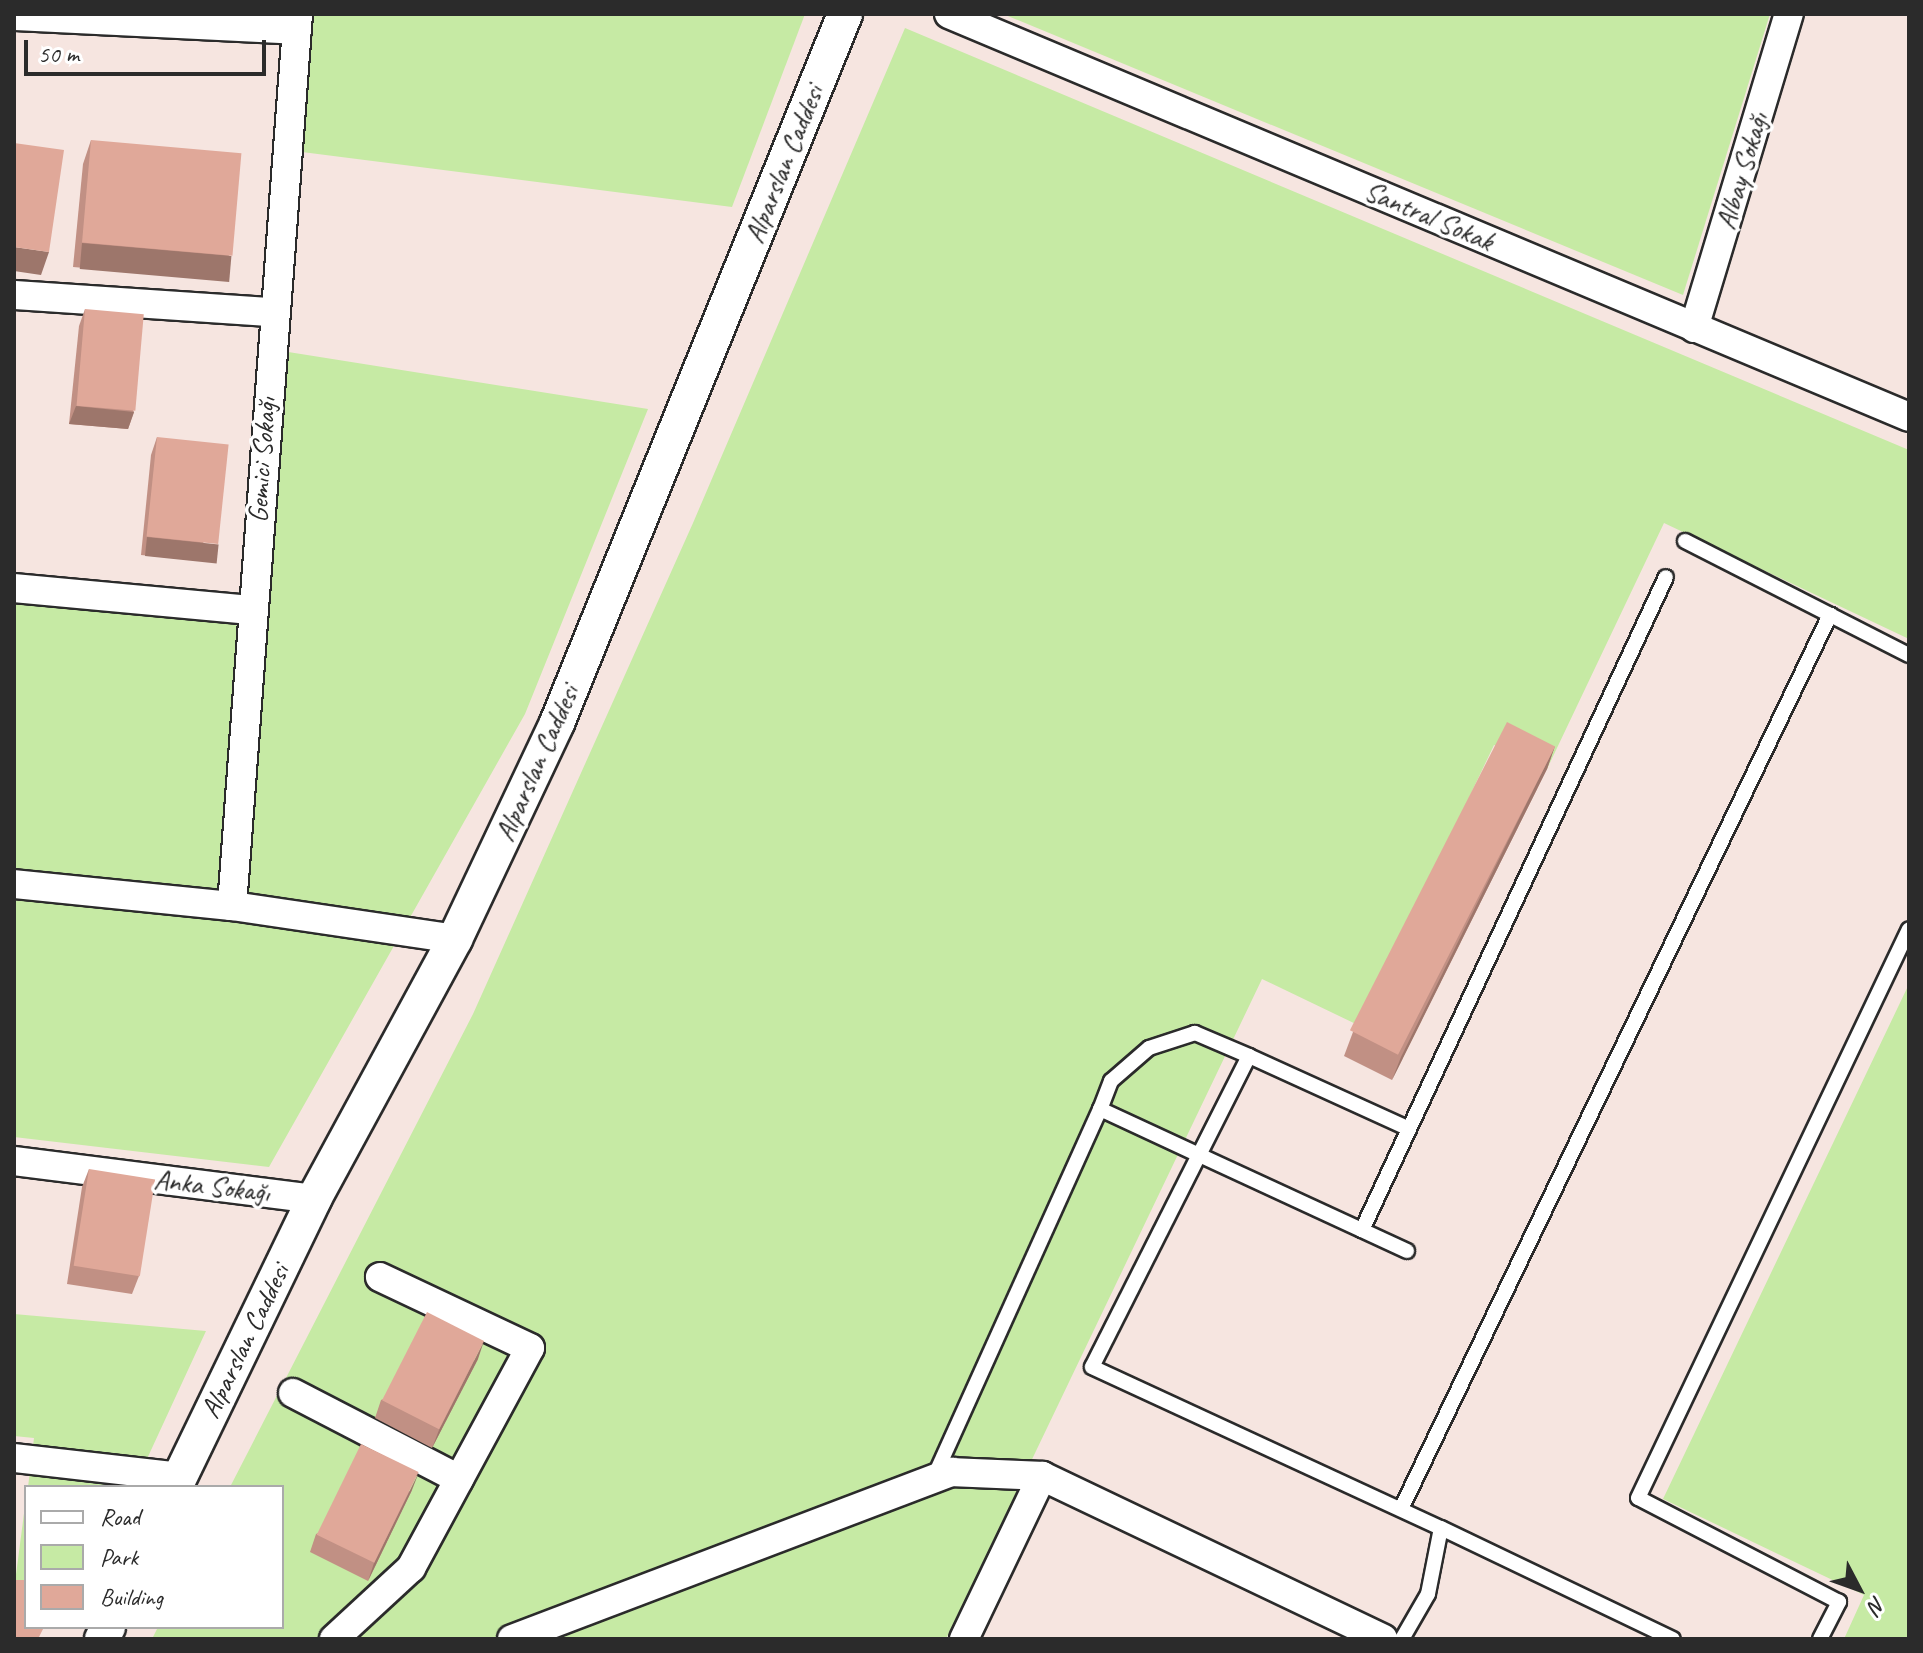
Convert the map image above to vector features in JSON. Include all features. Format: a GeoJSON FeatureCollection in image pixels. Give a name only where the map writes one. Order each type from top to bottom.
{"type":"FeatureCollection","features":[{"type":"Feature","properties":{"kind":"street","name":"Alparslan Caddesi"},"geometry":{"type":"LineString","coordinates":[[178,1482],[314,1199],[455,939],[557,723],[845,14]]}},
{"type":"Feature","properties":{"kind":"street","name":"Santral Sokak"},"geometry":{"type":"LineString","coordinates":[[949,14],[1909,417]]}},
{"type":"Feature","properties":{"kind":"street","name":"Albay Sokağı"},"geometry":{"type":"LineString","coordinates":[[1694,328],[1789,14]]}},
{"type":"Feature","properties":{"kind":"street"},"geometry":{"type":"LineString","coordinates":[[14,16],[298,22]]}},
{"type":"Feature","properties":{"kind":"street","name":"Gemici Sokağı"},"geometry":{"type":"LineString","coordinates":[[232,906],[250,610],[298,22]]}},
{"type":"Feature","properties":{"kind":"street"},"geometry":{"type":"LineString","coordinates":[[14,295],[273,312]]}},
{"type":"Feature","properties":{"kind":"street"},"geometry":{"type":"LineString","coordinates":[[14,588],[250,610]]}},
{"type":"Feature","properties":{"kind":"street"},"geometry":{"type":"LineString","coordinates":[[14,884],[232,906],[455,939]]}},
{"type":"Feature","properties":{"kind":"street","name":"Anka Sokağı"},"geometry":{"type":"LineString","coordinates":[[14,1161],[314,1199]]}},
{"type":"Feature","properties":{"kind":"street"},"geometry":{"type":"LineString","coordinates":[[334,1639],[411,1568],[530,1348],[380,1277]]}},
{"type":"Feature","properties":{"kind":"street"},"geometry":{"type":"LineString","coordinates":[[293,1393],[459,1479]]}},
{"type":"Feature","properties":{"kind":"street"},"geometry":{"type":"LineString","coordinates":[[14,1458],[178,1482]]}},
{"type":"Feature","properties":{"kind":"street"},"geometry":{"type":"LineString","coordinates":[[512,1639],[952,1472],[1042,1476],[1339,1629],[1383,1639]]}},
{"type":"Feature","properties":{"kind":"street"},"geometry":{"type":"LineString","coordinates":[[964,1639],[1042,1476]]}},
{"type":"Feature","properties":{"kind":"lane"},"geometry":{"type":"LineString","coordinates":[[1685,541],[1909,655]]}},
{"type":"Feature","properties":{"kind":"lane"},"geometry":{"type":"LineString","coordinates":[[1362,1230],[1666,577]]}},
{"type":"Feature","properties":{"kind":"lane"},"geometry":{"type":"LineString","coordinates":[[1401,1509],[1830,615]]}},
{"type":"Feature","properties":{"kind":"lane"},"geometry":{"type":"LineString","coordinates":[[1820,1639],[1839,1602],[1638,1498],[1909,929]]}},
{"type":"Feature","properties":{"kind":"lane"},"geometry":{"type":"LineString","coordinates":[[933,1479],[1111,1081],[1149,1048],[1195,1033],[1409,1129]]}},
{"type":"Feature","properties":{"kind":"lane"},"geometry":{"type":"LineString","coordinates":[[1249,1056],[1092,1367],[1401,1509],[1673,1639]]}},
{"type":"Feature","properties":{"kind":"lane"},"geometry":{"type":"LineString","coordinates":[[1100,1109],[1407,1251]]}},
{"type":"Feature","properties":{"kind":"lane"},"geometry":{"type":"LineString","coordinates":[[1402,1639],[1428,1594],[1441,1528]]}},
{"type":"Feature","properties":{"kind":"green space"},"geometry":{"type":"Polygon","coordinates":[[[310,14],[805,14],[732,207],[302,152],[310,14]]]}},
{"type":"Feature","properties":{"kind":"green space"},"geometry":{"type":"Polygon","coordinates":[[[1003,14],[1770,14],[1683,295],[1003,14]]]}},
{"type":"Feature","properties":{"kind":"green space"},"geometry":{"type":"Polygon","coordinates":[[[905,28],[1909,450],[1909,639],[1664,523],[1547,769],[1494,745],[1360,1026],[1262,979],[946,1639],[152,1639],[157,1629],[284,1629],[284,1485],[231,1485],[473,1014],[693,523],[905,28]]]}},
{"type":"Feature","properties":{"kind":"green space"},"geometry":{"type":"Polygon","coordinates":[[[282,351],[648,409],[525,714],[269,1167],[14,1137],[14,603],[265,624],[282,351]]]}},
{"type":"Feature","properties":{"kind":"green space"},"geometry":{"type":"Polygon","coordinates":[[[1909,984],[1909,1639],[1844,1639],[1864,1595],[1663,1499],[1909,984]]]}},
{"type":"Feature","properties":{"kind":"green space"},"geometry":{"type":"Polygon","coordinates":[[[14,1314],[206,1331],[135,1485],[28,1485],[34,1438],[14,1436],[14,1314]]]}},
{"type":"Feature","properties":{"kind":"green space"},"geometry":{"type":"Polygon","coordinates":[[[24,1513],[24,1595],[14,1590],[24,1513]]]}},
{"type":"Feature","properties":{"kind":"building"},"geometry":{"type":"Polygon","coordinates":[[[91,140],[241,153],[232,256],[82,243],[91,140]]]}},
{"type":"Feature","properties":{"kind":"building"},"geometry":{"type":"Polygon","coordinates":[[[14,143],[64,150],[49,252],[14,247],[14,143]]]}},
{"type":"Feature","properties":{"kind":"building"},"geometry":{"type":"Polygon","coordinates":[[[85,309],[144,314],[135,411],[77,406],[85,309]]]}},
{"type":"Feature","properties":{"kind":"building"},"geometry":{"type":"Polygon","coordinates":[[[157,437],[229,445],[218,544],[147,536],[157,437]]]}},
{"type":"Feature","properties":{"kind":"building"},"geometry":{"type":"Polygon","coordinates":[[[1507,722],[1555,747],[1398,1055],[1350,1030],[1507,722]]]}},
{"type":"Feature","properties":{"kind":"building"},"geometry":{"type":"Polygon","coordinates":[[[89,1169],[155,1179],[140,1276],[74,1266],[89,1169]]]}},
{"type":"Feature","properties":{"kind":"building"},"geometry":{"type":"Polygon","coordinates":[[[427,1312],[484,1341],[439,1429],[382,1400],[427,1312]]]}},
{"type":"Feature","properties":{"kind":"building"},"geometry":{"type":"Polygon","coordinates":[[[361,1444],[419,1472],[374,1563],[317,1535],[361,1444]]]}},
{"type":"Feature","properties":{"kind":"building"},"geometry":{"type":"Polygon","coordinates":[[[14,1580],[24,1580],[24,1629],[43,1629],[38,1639],[14,1639],[14,1580]]]}}]}
